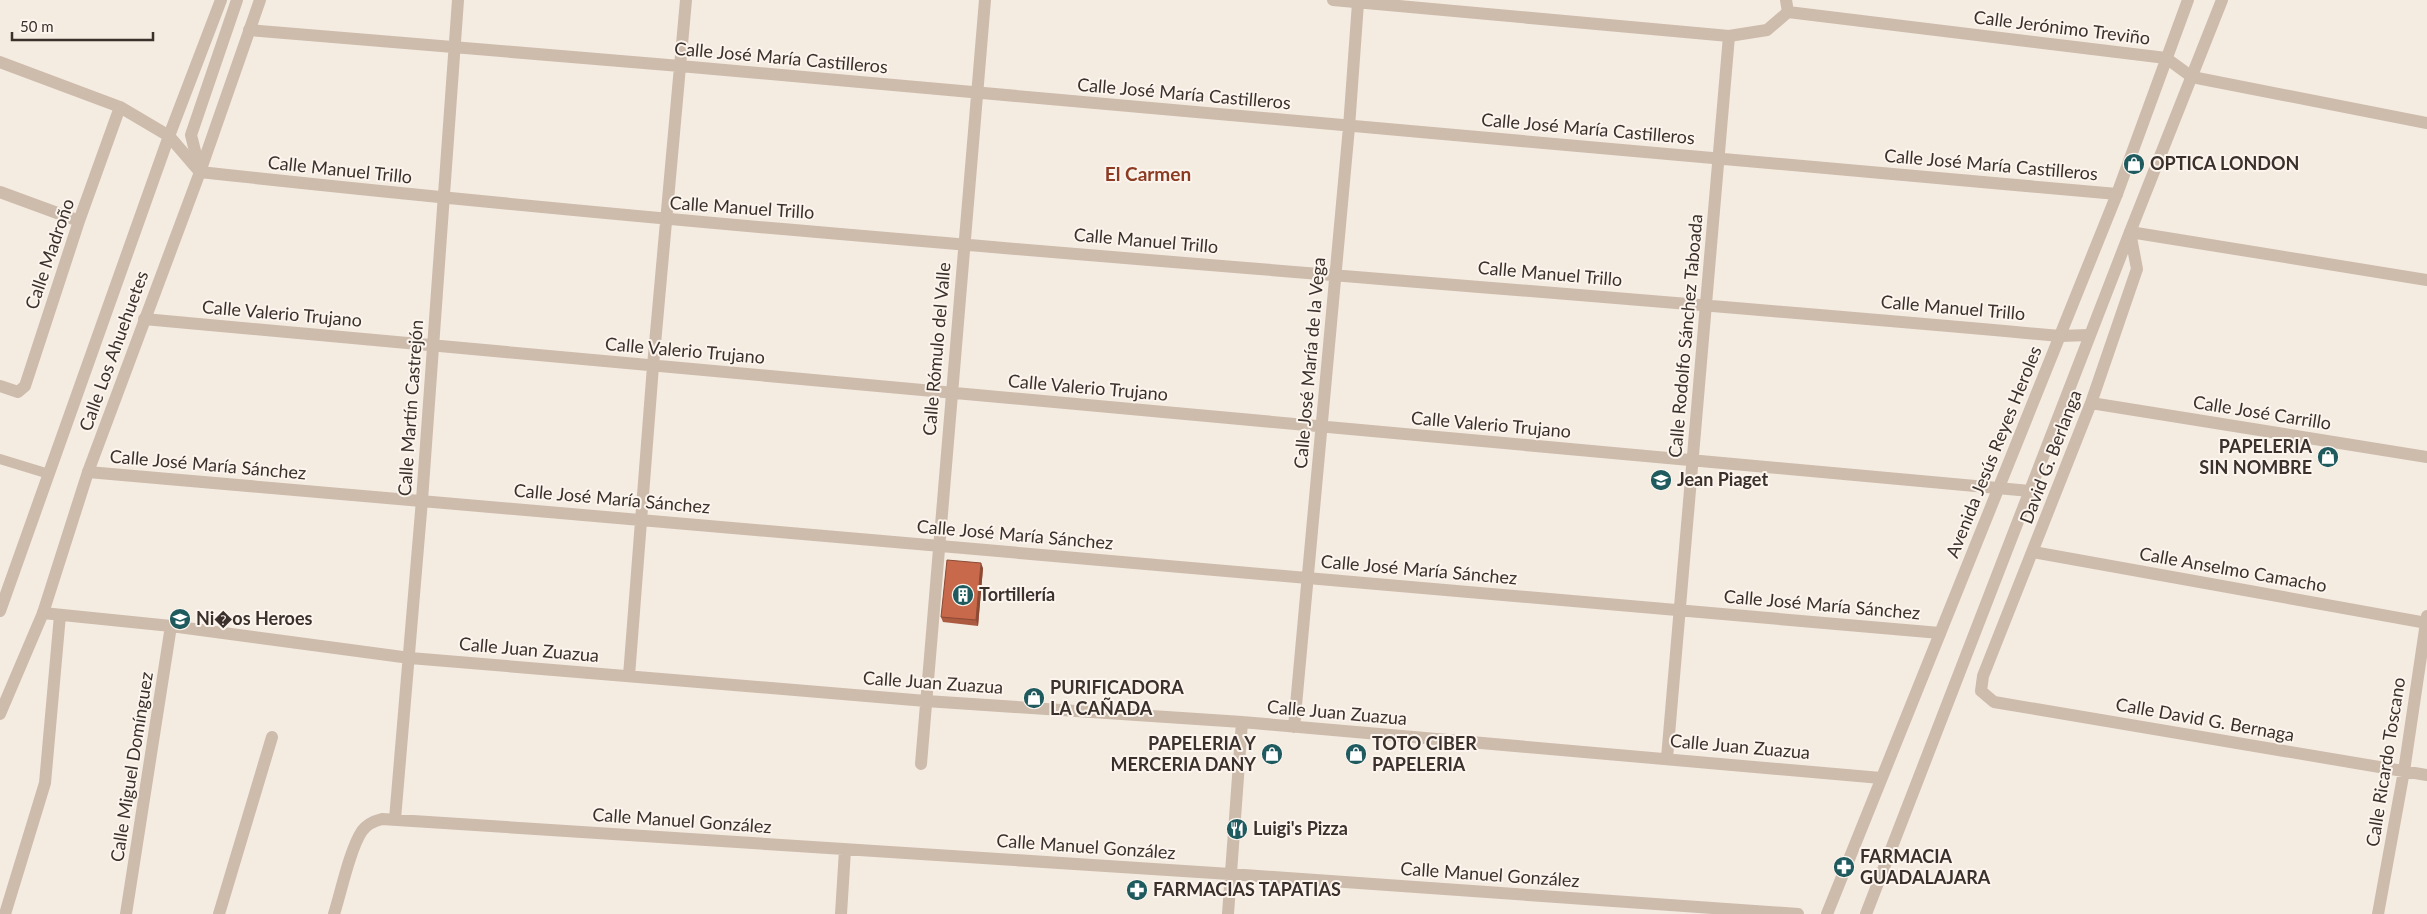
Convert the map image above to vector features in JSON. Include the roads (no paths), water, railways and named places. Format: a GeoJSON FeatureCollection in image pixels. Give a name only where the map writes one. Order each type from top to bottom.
{"type":"FeatureCollection","features":[{"type":"Feature","properties":{"kind":"street","name":"Calle Los Ahuehuetes"},"geometry":{"type":"LineString","coordinates":[[0,610],[169,136],[221,0]]}},
{"type":"Feature","properties":{"kind":"street"},"geometry":{"type":"LineString","coordinates":[[200,172],[192,135],[237,0]]}},
{"type":"Feature","properties":{"kind":"street","name":"Calle Los Ahuehuetes"},"geometry":{"type":"LineString","coordinates":[[0,714],[43,613],[88,472],[200,172],[260,0]]}},
{"type":"Feature","properties":{"kind":"street","name":"Calle Martín Castrejón"},"geometry":{"type":"LineString","coordinates":[[395,819],[410,658],[434,346],[458,0]]}},
{"type":"Feature","properties":{"kind":"street"},"geometry":{"type":"LineString","coordinates":[[629,676],[653,366],[686,0]]}},
{"type":"Feature","properties":{"kind":"street","name":"Calle Rómulo del Valle"},"geometry":{"type":"LineString","coordinates":[[921,764],[985,0]]}},
{"type":"Feature","properties":{"kind":"street","name":"Calle Jerónimo Treviño"},"geometry":{"type":"LineString","coordinates":[[1333,0],[1358,3],[1466,6],[1729,36],[1768,30],[1787,6],[2166,58],[2192,78],[2427,123]]}},
{"type":"Feature","properties":{"kind":"street","name":"Avenida Jesús Reyes Heroles"},"geometry":{"type":"LineString","coordinates":[[1826,914],[2117,194],[2188,0]]}},
{"type":"Feature","properties":{"kind":"street"},"geometry":{"type":"LineString","coordinates":[[1866,914],[2130,232],[2222,0]]}},
{"type":"Feature","properties":{"kind":"street","name":"Calle José María de la Vega"},"geometry":{"type":"LineString","coordinates":[[1294,727],[1336,274],[1358,3]]}},
{"type":"Feature","properties":{"kind":"street","name":"Calle José María Castilleros"},"geometry":{"type":"LineString","coordinates":[[249,30],[1720,157],[2117,194]]}},
{"type":"Feature","properties":{"kind":"street","name":"Calle Rodolfo Sánchez Taboada"},"geometry":{"type":"LineString","coordinates":[[1667,758],[1729,36]]}},
{"type":"Feature","properties":{"kind":"street"},"geometry":{"type":"LineString","coordinates":[[0,62],[120,107],[169,136],[200,172]]}},
{"type":"Feature","properties":{"kind":"street","name":"Calle Madroño"},"geometry":{"type":"LineString","coordinates":[[0,386],[18,392],[25,386],[79,221],[120,107]]}},
{"type":"Feature","properties":{"kind":"street","name":"Calle Manuel Trillo"},"geometry":{"type":"LineString","coordinates":[[200,172],[444,199],[666,220],[1707,304],[2060,336],[2090,335]]}},
{"type":"Feature","properties":{"kind":"street"},"geometry":{"type":"LineString","coordinates":[[0,192],[79,221]]}},
{"type":"Feature","properties":{"kind":"street"},"geometry":{"type":"LineString","coordinates":[[2130,232],[2427,280]]}},
{"type":"Feature","properties":{"kind":"street","name":"David G. Berlanga"},"geometry":{"type":"LineString","coordinates":[[1981,691],[1983,676],[2091,403],[2137,269],[2130,232]]}},
{"type":"Feature","properties":{"kind":"street","name":"Calle Valerio Trujano"},"geometry":{"type":"LineString","coordinates":[[144,319],[2030,491]]}},
{"type":"Feature","properties":{"kind":"street","name":"Calle José Carrillo"},"geometry":{"type":"LineString","coordinates":[[2091,403],[2427,457]]}},
{"type":"Feature","properties":{"kind":"street","name":"Calle José María Sánchez"},"geometry":{"type":"LineString","coordinates":[[88,472],[1940,633]]}},
{"type":"Feature","properties":{"kind":"street","name":"Calle Anselmo Camacho"},"geometry":{"type":"LineString","coordinates":[[2033,552],[2427,620]]}},
{"type":"Feature","properties":{"kind":"street","name":"Calle Juan Zuazua"},"geometry":{"type":"LineString","coordinates":[[43,613],[171,626],[410,658],[926,701],[1242,722],[1881,778]]}},
{"type":"Feature","properties":{"kind":"street"},"geometry":{"type":"LineString","coordinates":[[5,914],[45,783],[60,615]]}},
{"type":"Feature","properties":{"kind":"street","name":"Calle Ricardo Toscano"},"geometry":{"type":"LineString","coordinates":[[2378,914],[2404,771],[2427,620]]}},
{"type":"Feature","properties":{"kind":"street","name":"Calle Miguel Domínguez"},"geometry":{"type":"LineString","coordinates":[[126,914],[171,626]]}},
{"type":"Feature","properties":{"kind":"street","name":"Calle David G. Bernaga"},"geometry":{"type":"LineString","coordinates":[[1981,691],[1994,702],[2427,775]]}},
{"type":"Feature","properties":{"kind":"street"},"geometry":{"type":"LineString","coordinates":[[1228,914],[1242,722]]}},
{"type":"Feature","properties":{"kind":"street"},"geometry":{"type":"LineString","coordinates":[[219,914],[272,737]]}},
{"type":"Feature","properties":{"kind":"street","name":"Calle Manuel González"},"geometry":{"type":"LineString","coordinates":[[334,914],[357,842],[363,830],[372,822],[395,819],[1230,874],[1798,914]]}},
{"type":"Feature","properties":{"kind":"street"},"geometry":{"type":"LineString","coordinates":[[841,914],[845,850]]}},
{"type":"Feature","properties":{"kind":"lane"},"geometry":{"type":"LineString","coordinates":[[0,459],[49,474]]}},
{"type":"Feature","properties":{"kind":"place","name":"OPTICA LONDON"},"geometry":{"type":"Point","coordinates":[2134,164]}},
{"type":"Feature","properties":{"kind":"place","name":"PAPELERIA SIN NOMBRE"},"geometry":{"type":"Point","coordinates":[2328,457]}},
{"type":"Feature","properties":{"kind":"place","name":"Jean Piaget"},"geometry":{"type":"Point","coordinates":[1661,480]}},
{"type":"Feature","properties":{"kind":"place","name":"Tortillería"},"geometry":{"type":"Point","coordinates":[963,595]}},
{"type":"Feature","properties":{"kind":"place","name":"Ni�os Heroes"},"geometry":{"type":"Point","coordinates":[180,619]}},
{"type":"Feature","properties":{"kind":"place","name":"PURIFICADORA LA CAÑADA"},"geometry":{"type":"Point","coordinates":[1034,698]}},
{"type":"Feature","properties":{"kind":"place","name":"PAPELERIA Y MERCERIA DANY"},"geometry":{"type":"Point","coordinates":[1272,754]}},
{"type":"Feature","properties":{"kind":"place","name":"TOTO CIBER PAPELERIA"},"geometry":{"type":"Point","coordinates":[1356,754]}},
{"type":"Feature","properties":{"kind":"place","name":"Luigi's Pizza"},"geometry":{"type":"Point","coordinates":[1237,829]}},
{"type":"Feature","properties":{"kind":"place","name":"FARMACIA GUADALAJARA"},"geometry":{"type":"Point","coordinates":[1844,867]}},
{"type":"Feature","properties":{"kind":"place","name":"FARMACIAS TAPATIAS"},"geometry":{"type":"Point","coordinates":[1137,890]}},
{"type":"Feature","properties":{"kind":"district","name":"El Carmen"},"geometry":{"type":"Point","coordinates":[1148,174]}}]}
